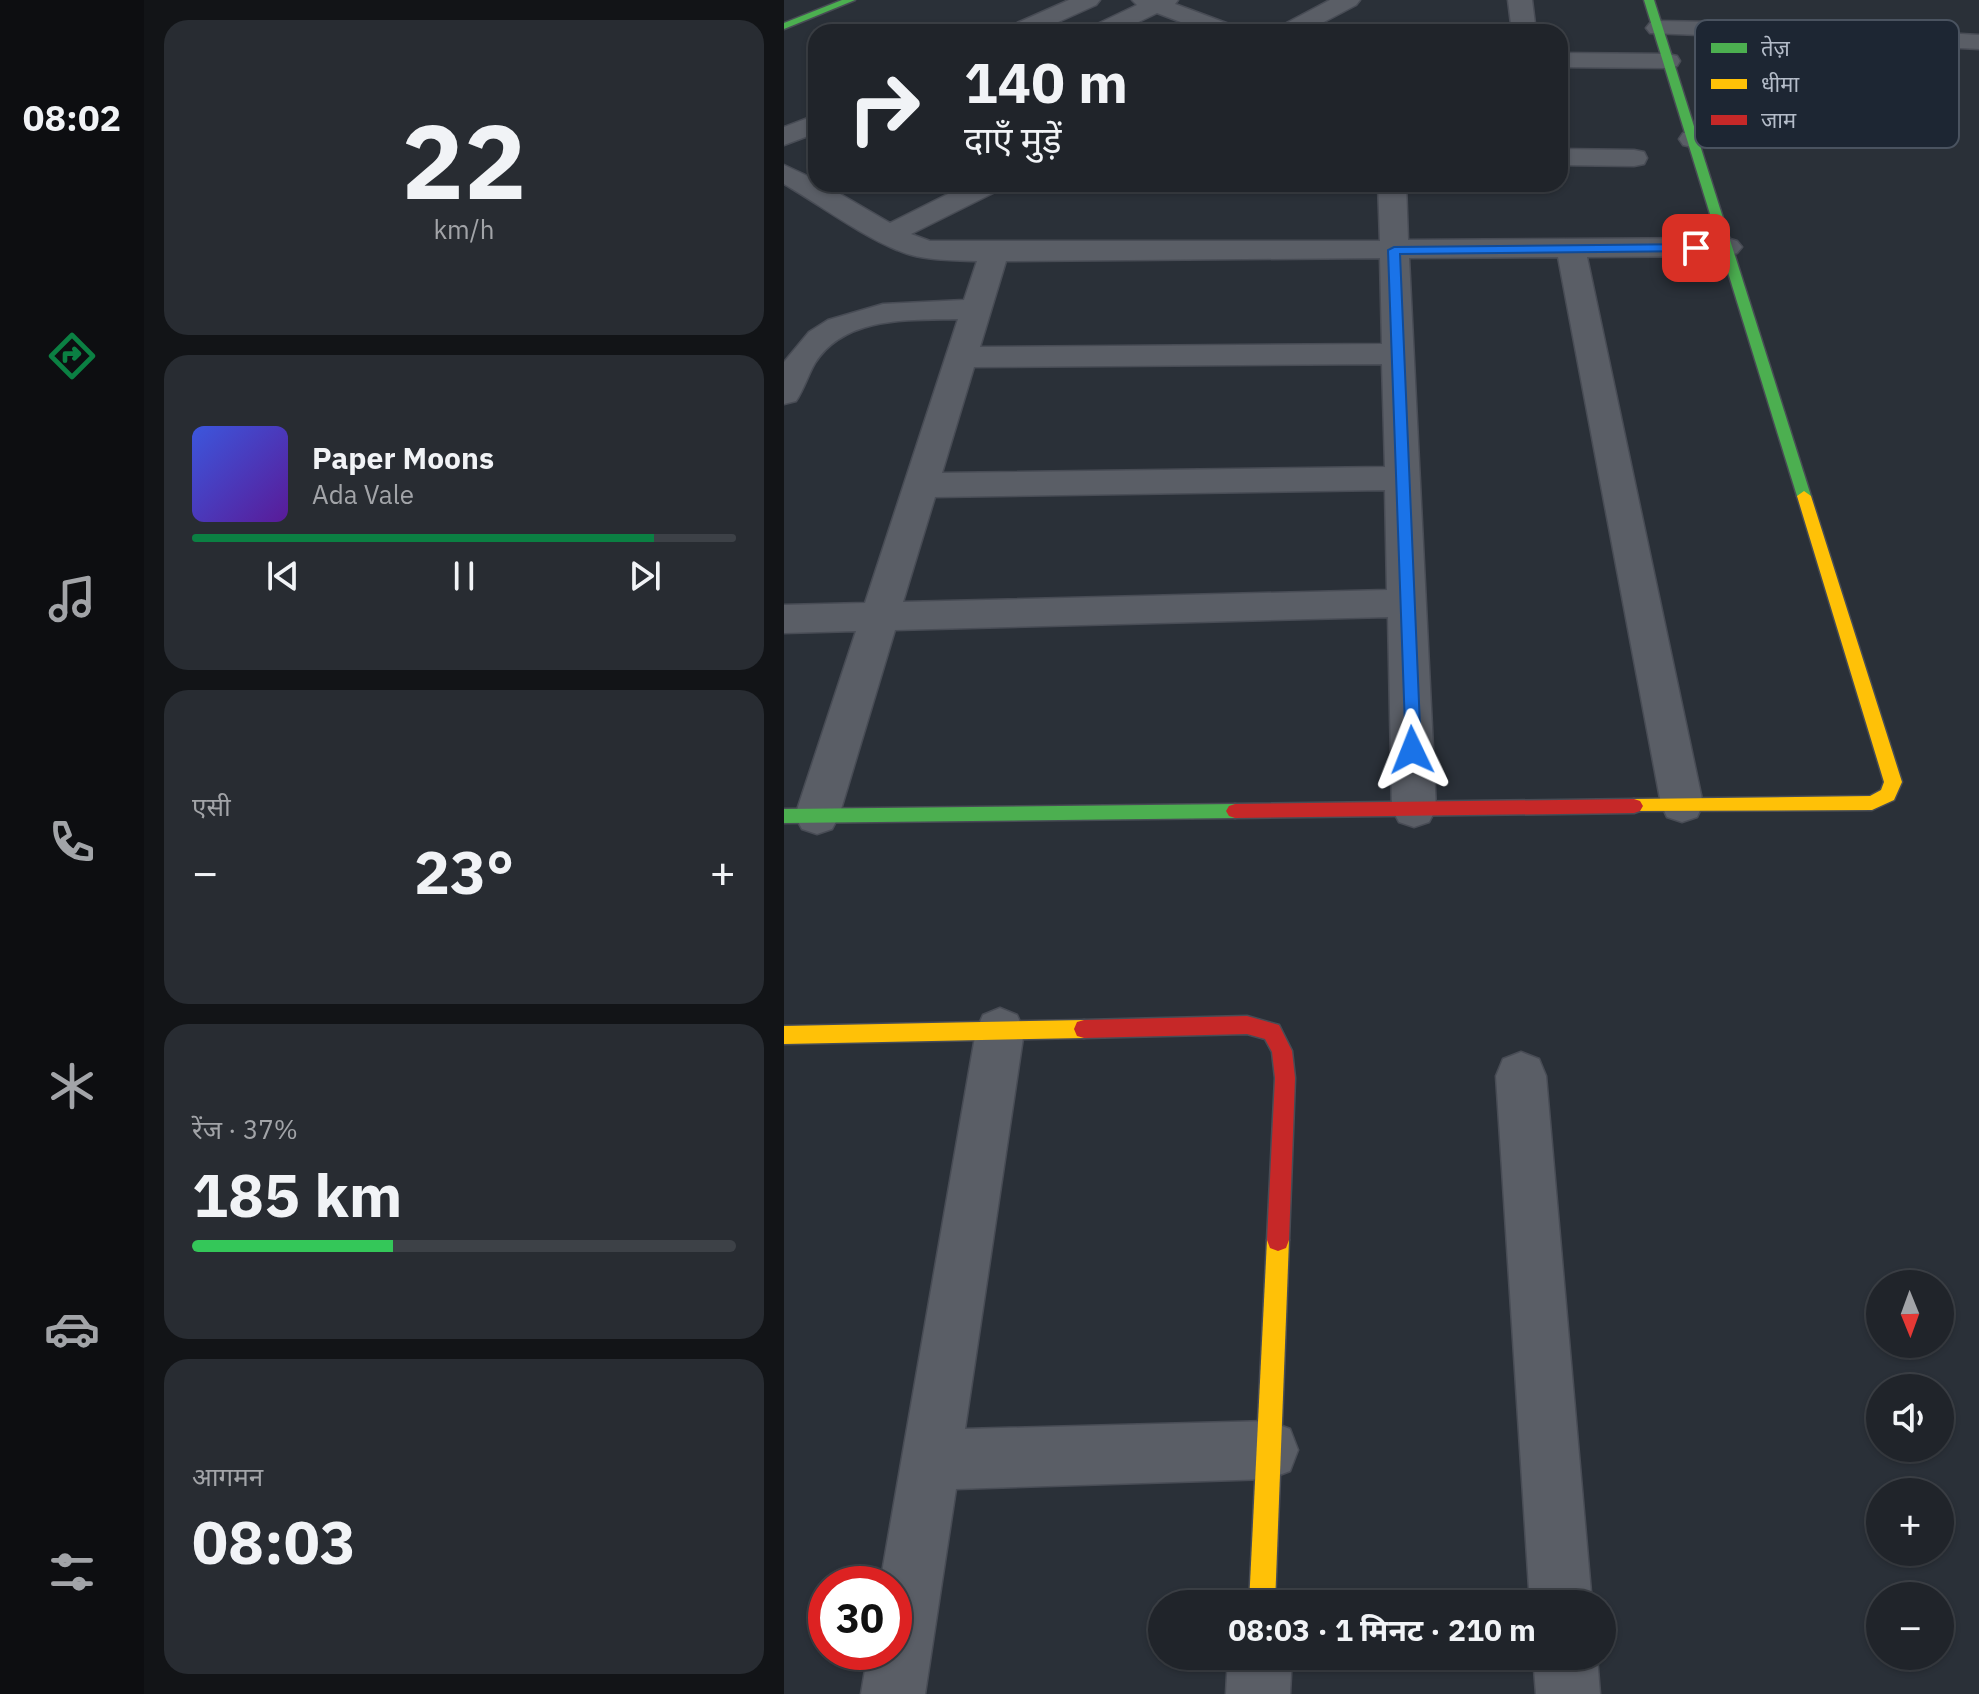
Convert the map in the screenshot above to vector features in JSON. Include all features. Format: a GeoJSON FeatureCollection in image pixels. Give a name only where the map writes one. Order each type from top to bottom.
{"type":"FeatureCollection","features":[{"type":"Feature","properties":{"kind":"street"},"geometry":{"type":"LineString","coordinates":[[784,26],[850,0]]}},
{"type":"Feature","properties":{"kind":"street"},"geometry":{"type":"LineString","coordinates":[[1034,24],[1088,0]]}},
{"type":"Feature","properties":{"kind":"street"},"geometry":{"type":"LineString","coordinates":[[1302,24],[1348,0]]}},
{"type":"Feature","properties":{"kind":"street"},"geometry":{"type":"LineString","coordinates":[[1520,0],[1523,24]]}},
{"type":"Feature","properties":{"kind":"street"},"geometry":{"type":"LineString","coordinates":[[994,252],[881,614],[800,816],[1872,803],[1888,795],[1893,782],[1649,0]]}},
{"type":"Feature","properties":{"kind":"street"},"geometry":{"type":"LineString","coordinates":[[1114,24],[1155,2],[1209,24]]}},
{"type":"Feature","properties":{"kind":"street"},"geometry":{"type":"LineString","coordinates":[[1658,28],[1695,28]]}},
{"type":"Feature","properties":{"kind":"street"},"geometry":{"type":"LineString","coordinates":[[1959,41],[1979,42]]}},
{"type":"Feature","properties":{"kind":"street"},"geometry":{"type":"LineString","coordinates":[[1568,60],[1668,61]]}},
{"type":"Feature","properties":{"kind":"street"},"geometry":{"type":"LineString","coordinates":[[784,137],[808,126]]}},
{"type":"Feature","properties":{"kind":"street"},"geometry":{"type":"LineString","coordinates":[[1568,157],[1634,158]]}},
{"type":"Feature","properties":{"kind":"street"},"geometry":{"type":"LineString","coordinates":[[825,192],[888,235],[930,250],[1571,250],[1727,247]]}},
{"type":"Feature","properties":{"kind":"street"},"geometry":{"type":"LineString","coordinates":[[888,235],[973,192]]}},
{"type":"Feature","properties":{"kind":"street"},"geometry":{"type":"LineString","coordinates":[[1392,192],[1414,809]]}},
{"type":"Feature","properties":{"kind":"street"},"geometry":{"type":"LineString","coordinates":[[1571,250],[1682,804]]}},
{"type":"Feature","properties":{"kind":"street"},"geometry":{"type":"LineString","coordinates":[[784,394],[804,354],[823,337],[862,317],[977,309]]}},
{"type":"Feature","properties":{"kind":"street"},"geometry":{"type":"LineString","coordinates":[[962,357],[1399,354]]}},
{"type":"Feature","properties":{"kind":"street"},"geometry":{"type":"LineString","coordinates":[[923,485],[1402,478]]}},
{"type":"Feature","properties":{"kind":"street"},"geometry":{"type":"LineString","coordinates":[[784,619],[881,614],[1407,603]]}},
{"type":"Feature","properties":{"kind":"street"},"geometry":{"type":"LineString","coordinates":[[784,1035],[1247,1025],[1272,1032],[1282,1051],[1285,1078],[1263,1590]]}},
{"type":"Feature","properties":{"kind":"street"},"geometry":{"type":"LineString","coordinates":[[893,1694],[1000,1031]]}},
{"type":"Feature","properties":{"kind":"street"},"geometry":{"type":"LineString","coordinates":[[1521,1076],[1560,1590]]}},
{"type":"Feature","properties":{"kind":"street"},"geometry":{"type":"LineString","coordinates":[[931,1460],[1269,1450]]}},
{"type":"Feature","properties":{"kind":"street"},"geometry":{"type":"LineString","coordinates":[[1258,1694],[1259,1670]]}},
{"type":"Feature","properties":{"kind":"street"},"geometry":{"type":"LineString","coordinates":[[1566,1670],[1568,1694]]}},
{"type":"Feature","properties":{"kind":"traffic: fast"},"geometry":{"type":"LineString","coordinates":[[784,26],[850,0]]}},
{"type":"Feature","properties":{"kind":"traffic: fast"},"geometry":{"type":"LineString","coordinates":[[1649,0],[1695,147]]}},
{"type":"Feature","properties":{"kind":"traffic: fast"},"geometry":{"type":"LineString","coordinates":[[1695,148],[1804,496]]}},
{"type":"Feature","properties":{"kind":"traffic: fast"},"geometry":{"type":"LineString","coordinates":[[784,816],[1235,811]]}},
{"type":"Feature","properties":{"kind":"traffic: slow"},"geometry":{"type":"LineString","coordinates":[[1634,806],[1872,803],[1888,795],[1893,782],[1804,496]]}},
{"type":"Feature","properties":{"kind":"traffic: slow"},"geometry":{"type":"LineString","coordinates":[[784,1035],[1084,1029]]}},
{"type":"Feature","properties":{"kind":"traffic: slow"},"geometry":{"type":"LineString","coordinates":[[1263,1590],[1278,1240]]}},
{"type":"Feature","properties":{"kind":"traffic: jam"},"geometry":{"type":"LineString","coordinates":[[1235,811],[1634,806]]}},
{"type":"Feature","properties":{"kind":"traffic: jam"},"geometry":{"type":"LineString","coordinates":[[1084,1029],[1247,1025],[1272,1032],[1282,1051],[1285,1078],[1278,1240]]}},
{"type":"Feature","properties":{"kind":"route"},"geometry":{"type":"LineString","coordinates":[[1412,750],[1394,250],[1696,248]]}}]}
